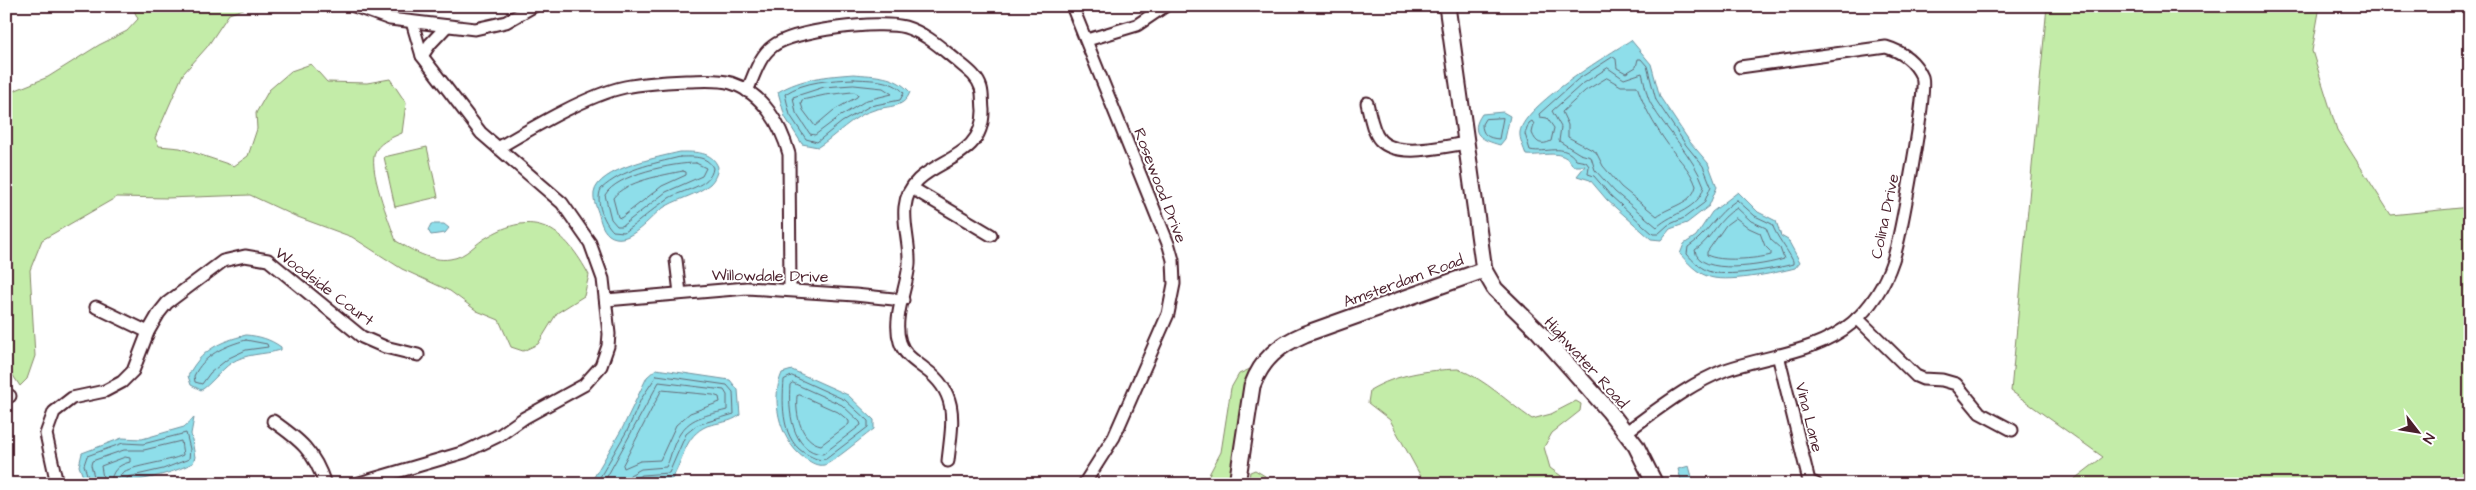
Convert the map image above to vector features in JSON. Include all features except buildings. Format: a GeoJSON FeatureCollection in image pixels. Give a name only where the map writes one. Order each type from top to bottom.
{"type":"FeatureCollection","features":[{"type":"Feature","properties":{"kind":"street"},"geometry":{"type":"LineString","coordinates":[[354,6],[378,16],[412,22],[486,28],[506,22],[534,6]]}},
{"type":"Feature","properties":{"kind":"street","name":"Rosewood Drive"},"geometry":{"type":"LineString","coordinates":[[1072,6],[1169,246],[1173,260],[1174,284],[1168,314],[1114,437],[1084,484]]}},
{"type":"Feature","properties":{"kind":"street"},"geometry":{"type":"LineString","coordinates":[[1087,40],[1137,25],[1166,6]]}},
{"type":"Feature","properties":{"kind":"street","name":"Amsterdam Road"},"geometry":{"type":"LineString","coordinates":[[1237,484],[1252,386],[1258,371],[1277,348],[1305,334],[1484,270],[1447,6]]}},
{"type":"Feature","properties":{"kind":"street"},"geometry":{"type":"LineString","coordinates":[[356,484],[473,449],[584,385],[601,366],[608,346],[609,334],[603,279],[590,243],[562,203],[481,133],[422,56],[412,22]]}},
{"type":"Feature","properties":{"kind":"street"},"geometry":{"type":"LineString","coordinates":[[747,91],[764,54],[785,38],[800,34],[885,24],[906,27],[926,36],[977,80],[982,92],[983,114],[979,133],[972,145],[957,156],[920,177],[912,188],[905,205],[909,265],[897,330],[900,342],[910,357],[939,380],[950,401],[952,416],[948,461]]}},
{"type":"Feature","properties":{"kind":"street"},"geometry":{"type":"LineString","coordinates":[[422,56],[430,44],[447,26]]}},
{"type":"Feature","properties":{"kind":"street","name":"Colina Drive"},"geometry":{"type":"LineString","coordinates":[[1626,432],[1677,396],[1709,377],[1747,363],[1828,339],[1858,318],[1874,300],[1893,260],[1922,109],[1923,78],[1911,60],[1904,54],[1886,47],[1740,67]]}},
{"type":"Feature","properties":{"kind":"street"},"geometry":{"type":"LineString","coordinates":[[498,148],[532,128],[608,92],[625,87],[656,82],[712,80],[732,83],[747,91],[766,107],[774,117],[790,154],[790,290]]}},
{"type":"Feature","properties":{"kind":"street"},"geometry":{"type":"LineString","coordinates":[[1367,103],[1380,139],[1391,148],[1403,151],[1467,143]]}},
{"type":"Feature","properties":{"kind":"street"},"geometry":{"type":"LineString","coordinates":[[912,188],[991,235]]}},
{"type":"Feature","properties":{"kind":"street","name":"Woodside Court"},"geometry":{"type":"LineString","coordinates":[[57,484],[46,434],[54,412],[72,398],[105,391],[122,382],[132,371],[153,321],[168,304],[223,261],[252,256],[274,264],[362,338],[385,347],[418,355]]}},
{"type":"Feature","properties":{"kind":"street"},"geometry":{"type":"LineString","coordinates":[[676,260],[680,293]]}},
{"type":"Feature","properties":{"kind":"street","name":"Highwater Road"},"geometry":{"type":"LineString","coordinates":[[1484,270],[1495,289],[1538,331],[1626,432],[1636,446],[1655,484]]}},
{"type":"Feature","properties":{"kind":"street","name":"Willowdale Drive"},"geometry":{"type":"LineString","coordinates":[[606,300],[747,288],[902,300]]}},
{"type":"Feature","properties":{"kind":"street"},"geometry":{"type":"LineString","coordinates":[[96,307],[148,332]]}},
{"type":"Feature","properties":{"kind":"street"},"geometry":{"type":"LineString","coordinates":[[1858,318],[1916,376],[1923,379],[1942,380],[1956,384],[1980,413],[2012,430]]}},
{"type":"Feature","properties":{"kind":"street","name":"Vina Lane"},"geometry":{"type":"LineString","coordinates":[[1778,355],[1810,481],[1816,484]]}},
{"type":"Feature","properties":{"kind":"street"},"geometry":{"type":"LineString","coordinates":[[273,421],[299,440],[310,452],[319,466],[325,484]]}},
{"type":"Feature","properties":{"kind":"green space"},"geometry":{"type":"Polygon","coordinates":[[[132,6],[252,6],[229,14],[207,47],[183,74],[155,138],[159,146],[180,148],[234,166],[248,156],[257,129],[256,113],[269,90],[291,71],[311,64],[327,82],[367,83],[390,79],[406,103],[402,133],[378,147],[374,158],[374,168],[380,195],[396,241],[429,257],[450,259],[461,256],[484,239],[506,228],[522,224],[536,224],[549,228],[560,236],[580,260],[589,275],[584,296],[557,313],[538,344],[523,351],[511,347],[499,320],[477,311],[450,291],[402,269],[352,237],[295,216],[250,195],[167,198],[117,197],[42,240],[30,270],[35,356],[27,379],[20,386],[6,365],[6,94],[48,77],[99,45],[127,31],[138,19],[132,6]]]}},
{"type":"Feature","properties":{"kind":"green space"},"geometry":{"type":"Polygon","coordinates":[[[2047,6],[2320,6],[2312,51],[2337,130],[2391,215],[2470,207],[2470,484],[2068,484],[2103,457],[2011,391],[2047,6]]]}},
{"type":"Feature","properties":{"kind":"green space"},"geometry":{"type":"Polygon","coordinates":[[[427,147],[438,197],[395,207],[384,157],[427,147]]]}},
{"type":"Feature","properties":{"kind":"green space"},"geometry":{"type":"Polygon","coordinates":[[[1250,369],[1232,484],[1204,484],[1221,452],[1231,388],[1239,374],[1250,369]]]}},
{"type":"Feature","properties":{"kind":"green space"},"geometry":{"type":"Polygon","coordinates":[[[1458,369],[1488,385],[1532,419],[1551,414],[1576,401],[1581,404],[1580,411],[1552,433],[1544,447],[1550,468],[1564,478],[1568,484],[1425,484],[1390,420],[1368,403],[1370,390],[1391,380],[1413,374],[1435,370],[1458,369]]]}},
{"type":"Feature","properties":{"kind":"green space"},"geometry":{"type":"Polygon","coordinates":[[[1255,470],[1265,476],[1266,484],[1248,484],[1250,472],[1255,470]]]}},
{"type":"Feature","properties":{"kind":"water"},"geometry":{"type":"Polygon","coordinates":[[[1631,40],[1651,64],[1660,97],[1690,142],[1708,163],[1717,187],[1709,206],[1687,223],[1670,229],[1661,240],[1651,239],[1607,200],[1590,180],[1577,176],[1585,166],[1573,166],[1569,160],[1558,155],[1526,155],[1520,138],[1520,132],[1525,121],[1536,108],[1568,82],[1631,40]]]}},
{"type":"Feature","properties":{"kind":"water"},"geometry":{"type":"Polygon","coordinates":[[[854,74],[891,79],[904,86],[910,92],[900,104],[874,110],[851,121],[818,147],[802,144],[785,117],[778,92],[805,81],[854,74]]]}},
{"type":"Feature","properties":{"kind":"water"},"geometry":{"type":"Polygon","coordinates":[[[1503,112],[1510,116],[1505,139],[1500,145],[1488,141],[1479,135],[1476,127],[1482,114],[1503,112]]]}},
{"type":"Feature","properties":{"kind":"water"},"geometry":{"type":"Polygon","coordinates":[[[680,152],[702,154],[712,158],[718,167],[712,182],[698,192],[660,210],[634,233],[622,238],[609,235],[602,226],[595,202],[594,193],[598,184],[618,170],[680,152]]]}},
{"type":"Feature","properties":{"kind":"water"},"geometry":{"type":"Polygon","coordinates":[[[1738,192],[1758,212],[1776,221],[1781,236],[1788,240],[1800,262],[1795,268],[1750,277],[1715,278],[1699,272],[1680,254],[1684,244],[1696,236],[1712,212],[1738,192]]]}},
{"type":"Feature","properties":{"kind":"water"},"geometry":{"type":"Polygon","coordinates":[[[431,224],[444,224],[449,228],[445,233],[431,235],[428,230],[431,224]]]}},
{"type":"Feature","properties":{"kind":"water"},"geometry":{"type":"Polygon","coordinates":[[[246,335],[269,340],[281,347],[281,350],[249,356],[231,363],[201,390],[191,385],[188,376],[205,353],[219,344],[246,335]]]}},
{"type":"Feature","properties":{"kind":"water"},"geometry":{"type":"Polygon","coordinates":[[[656,369],[730,380],[738,390],[740,415],[728,421],[699,430],[685,449],[672,479],[643,480],[635,484],[590,484],[623,427],[647,377],[656,369]]]}},
{"type":"Feature","properties":{"kind":"water"},"geometry":{"type":"Polygon","coordinates":[[[792,370],[848,395],[874,420],[874,429],[824,465],[814,464],[809,461],[800,454],[785,435],[778,410],[778,385],[782,373],[792,370]]]}},
{"type":"Feature","properties":{"kind":"water"},"geometry":{"type":"Polygon","coordinates":[[[194,418],[191,434],[195,457],[193,463],[168,473],[128,482],[87,484],[85,482],[79,466],[82,453],[122,438],[142,439],[184,427],[194,418]]]}},
{"type":"Feature","properties":{"kind":"water"},"geometry":{"type":"Polygon","coordinates":[[[1689,466],[1694,484],[1682,484],[1678,469],[1689,466]]]}}]}
